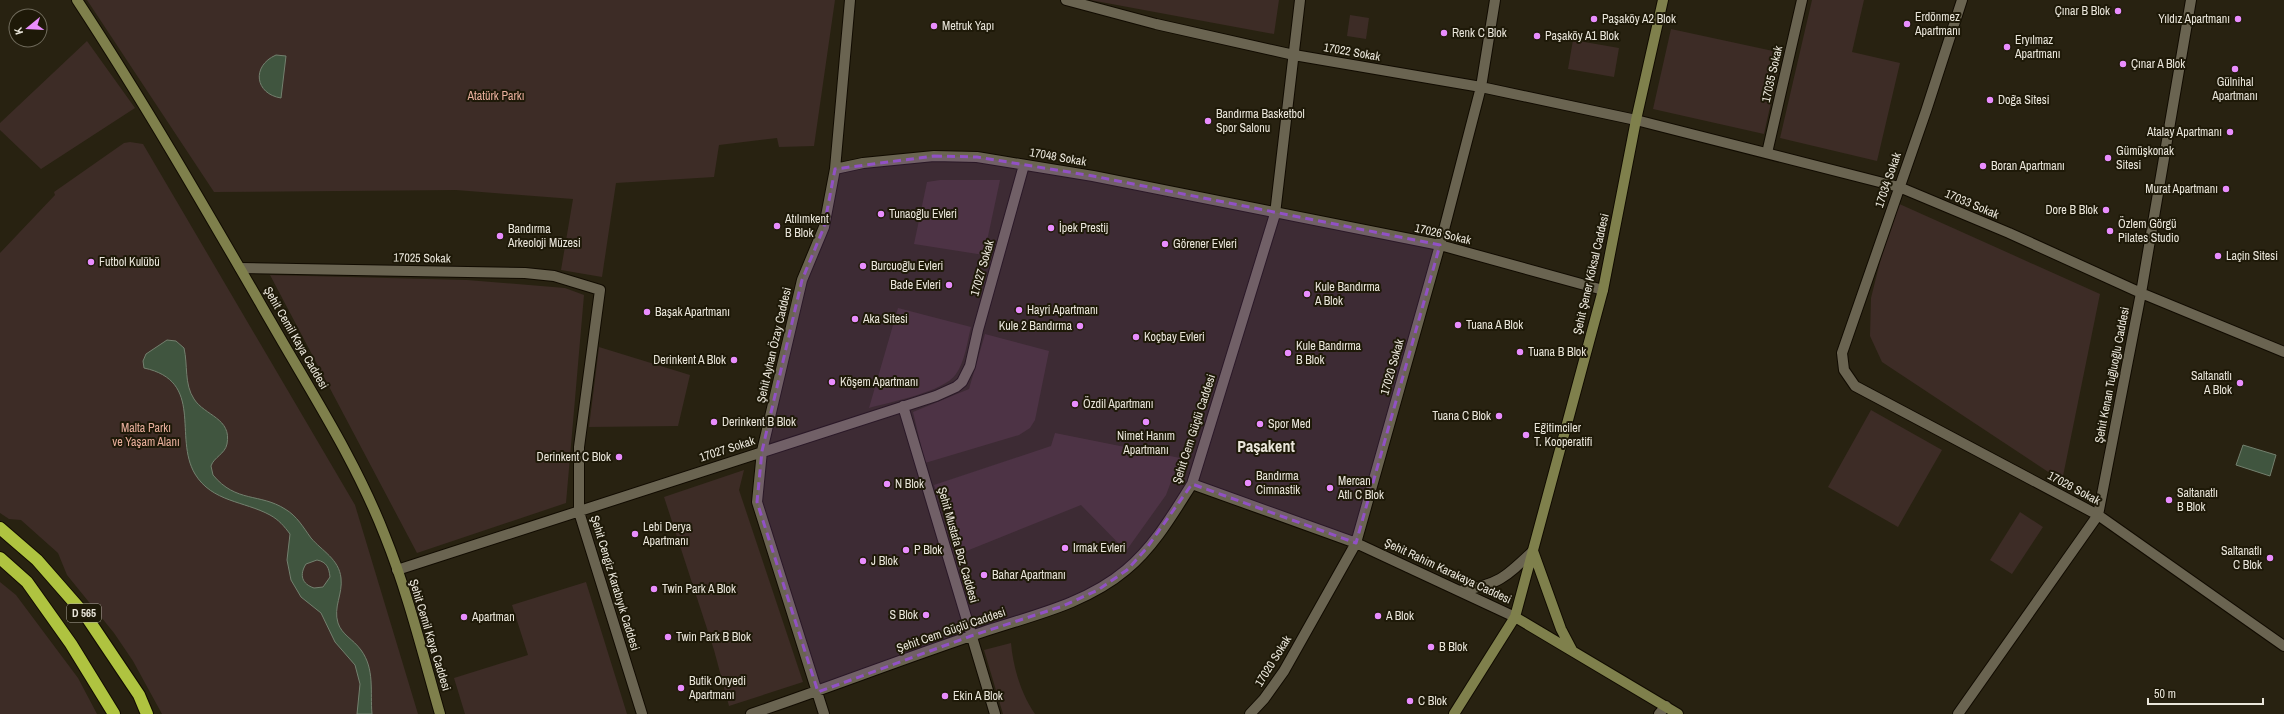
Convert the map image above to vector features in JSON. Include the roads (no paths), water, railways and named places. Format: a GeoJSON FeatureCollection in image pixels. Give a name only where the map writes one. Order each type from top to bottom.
{"type":"FeatureCollection","features":[{"type":"Feature","properties":{"kind":"highway","name":"D 565"},"geometry":{"type":"LineString","coordinates":[[0,528],[37,560],[86,616],[139,695],[147,714]]}},
{"type":"Feature","properties":{"kind":"highway","name":"D 565"},"geometry":{"type":"LineString","coordinates":[[0,558],[27,582],[71,644],[114,714]]}},
{"type":"Feature","properties":{"kind":"main road","name":"Şehit Cemil Kaya Caddesi"},"geometry":{"type":"LineString","coordinates":[[77,0],[150,114],[349,459],[385,536],[397,570],[440,714]]}},
{"type":"Feature","properties":{"kind":"main road","name":"Şehit Şener Köksal Caddesi"},"geometry":{"type":"LineString","coordinates":[[1454,714],[1515,617],[1603,290],[1636,120],[1663,0]]}},
{"type":"Feature","properties":{"kind":"main road"},"geometry":{"type":"LineString","coordinates":[[1533,551],[1561,630],[1572,650]]}},
{"type":"Feature","properties":{"kind":"main road","name":"Şehit Rahim Karakaya Caddesi"},"geometry":{"type":"LineString","coordinates":[[1515,617],[1572,650],[1662,710],[1678,714]]}},
{"type":"Feature","properties":{"kind":"street","name":"Şehit Ayhan Özay Caddesi"},"geometry":{"type":"LineString","coordinates":[[824,714],[756,502],[762,451],[802,280],[824,227],[834,169],[850,0]]}},
{"type":"Feature","properties":{"kind":"street","name":"17022 Sokak"},"geometry":{"type":"LineString","coordinates":[[1066,0],[1156,24],[1294,55],[1481,87],[1636,120]]}},
{"type":"Feature","properties":{"kind":"street","name":"Şehit Cem Güçlü Caddesi"},"geometry":{"type":"LineString","coordinates":[[751,714],[818,692],[971,636],[1063,606],[1104,586],[1127,570],[1167,523],[1192,484],[1275,214],[1300,0]]}},
{"type":"Feature","properties":{"kind":"street","name":"17020 Sokak"},"geometry":{"type":"LineString","coordinates":[[1250,714],[1264,699],[1284,671],[1356,543],[1440,245],[1481,87],[1495,0]]}},
{"type":"Feature","properties":{"kind":"street","name":"17035 Sokak"},"geometry":{"type":"LineString","coordinates":[[1767,153],[1802,0]]}},
{"type":"Feature","properties":{"kind":"street","name":"17034 Sokak"},"geometry":{"type":"LineString","coordinates":[[1844,370],[1842,353],[1962,0]]}},
{"type":"Feature","properties":{"kind":"street","name":"Şehit Kenan Tuğluoğlu Caddesi"},"geometry":{"type":"LineString","coordinates":[[1958,714],[2098,515],[2141,293],[2191,0]]}},
{"type":"Feature","properties":{"kind":"street","name":"17033 Sokak"},"geometry":{"type":"LineString","coordinates":[[1636,120],[1899,187],[2009,233],[2141,293],[2284,352]]}},
{"type":"Feature","properties":{"kind":"street","name":"17048 Sokak"},"geometry":{"type":"LineString","coordinates":[[834,169],[863,164],[934,156],[976,157],[1100,178],[1275,214]]}},
{"type":"Feature","properties":{"kind":"street","name":"17027 Sokak"},"geometry":{"type":"LineString","coordinates":[[397,570],[948,392],[962,382],[966,374],[1024,165]]}},
{"type":"Feature","properties":{"kind":"street","name":"17026 Sokak"},"geometry":{"type":"LineString","coordinates":[[1275,214],[1440,245],[1603,290]]}},
{"type":"Feature","properties":{"kind":"street","name":"17025 Sokak"},"geometry":{"type":"LineString","coordinates":[[240,268],[525,273],[554,276],[600,290]]}},
{"type":"Feature","properties":{"kind":"street","name":"Şehit Cengiz Karabıyık Caddesi"},"geometry":{"type":"LineString","coordinates":[[600,290],[579,447],[579,512],[642,714]]}},
{"type":"Feature","properties":{"kind":"street","name":"17026 Sokak"},"geometry":{"type":"LineString","coordinates":[[1844,370],[1855,386],[2098,515],[2284,646]]}},
{"type":"Feature","properties":{"kind":"street","name":"Şehit Mustafa Boz Caddesi"},"geometry":{"type":"LineString","coordinates":[[903,406],[995,714]]}},
{"type":"Feature","properties":{"kind":"street","name":"Şehit Rahim Karakaya Caddesi"},"geometry":{"type":"LineString","coordinates":[[1192,484],[1356,543],[1515,617]]}},
{"type":"Feature","properties":{"kind":"street"},"geometry":{"type":"LineString","coordinates":[[1460,591],[1496,583],[1511,572],[1533,551]]}},
{"type":"Feature","properties":{"kind":"place","name":"Çınar B Blok"},"geometry":{"type":"Point","coordinates":[2118,11]}},
{"type":"Feature","properties":{"kind":"place","name":"Paşaköy A2 Blok"},"geometry":{"type":"Point","coordinates":[1594,19]}},
{"type":"Feature","properties":{"kind":"place","name":"Yıldız Apartmanı"},"geometry":{"type":"Point","coordinates":[2238,19]}},
{"type":"Feature","properties":{"kind":"place","name":"Erdönmez Apartmanı"},"geometry":{"type":"Point","coordinates":[1907,24]}},
{"type":"Feature","properties":{"kind":"place","name":"Metruk Yapı"},"geometry":{"type":"Point","coordinates":[934,26]}},
{"type":"Feature","properties":{"kind":"place","name":"Renk C Blok"},"geometry":{"type":"Point","coordinates":[1444,33]}},
{"type":"Feature","properties":{"kind":"place","name":"Paşaköy A1 Blok"},"geometry":{"type":"Point","coordinates":[1537,36]}},
{"type":"Feature","properties":{"kind":"place","name":"Eryılmaz Apartmanı"},"geometry":{"type":"Point","coordinates":[2007,47]}},
{"type":"Feature","properties":{"kind":"place","name":"Çınar A Blok"},"geometry":{"type":"Point","coordinates":[2123,64]}},
{"type":"Feature","properties":{"kind":"place","name":"Gülnihal Apartmanı"},"geometry":{"type":"Point","coordinates":[2235,69]}},
{"type":"Feature","properties":{"kind":"place","name":"Doğa Sitesi"},"geometry":{"type":"Point","coordinates":[1990,100]}},
{"type":"Feature","properties":{"kind":"place","name":"Bandırma Basketbol Spor Salonu"},"geometry":{"type":"Point","coordinates":[1208,121]}},
{"type":"Feature","properties":{"kind":"place","name":"Atalay Apartmanı"},"geometry":{"type":"Point","coordinates":[2230,132]}},
{"type":"Feature","properties":{"kind":"place","name":"Gümüşkonak Sitesi"},"geometry":{"type":"Point","coordinates":[2108,158]}},
{"type":"Feature","properties":{"kind":"place","name":"Boran Apartmanı"},"geometry":{"type":"Point","coordinates":[1983,166]}},
{"type":"Feature","properties":{"kind":"place","name":"Murat Apartmanı"},"geometry":{"type":"Point","coordinates":[2226,189]}},
{"type":"Feature","properties":{"kind":"place","name":"Dore B Blok"},"geometry":{"type":"Point","coordinates":[2106,210]}},
{"type":"Feature","properties":{"kind":"place","name":"Tunaoğlu Evleri"},"geometry":{"type":"Point","coordinates":[881,214]}},
{"type":"Feature","properties":{"kind":"place","name":"Atılımkent B Blok"},"geometry":{"type":"Point","coordinates":[777,226]}},
{"type":"Feature","properties":{"kind":"place","name":"İpek Prestij"},"geometry":{"type":"Point","coordinates":[1051,228]}},
{"type":"Feature","properties":{"kind":"place","name":"Özlem Görgü Pilates Studio"},"geometry":{"type":"Point","coordinates":[2110,231]}},
{"type":"Feature","properties":{"kind":"place","name":"Bandırma Arkeoloji Müzesi"},"geometry":{"type":"Point","coordinates":[500,236]}},
{"type":"Feature","properties":{"kind":"place","name":"Görener Evleri"},"geometry":{"type":"Point","coordinates":[1165,244]}},
{"type":"Feature","properties":{"kind":"place","name":"Laçin Sitesi"},"geometry":{"type":"Point","coordinates":[2218,256]}},
{"type":"Feature","properties":{"kind":"place","name":"Futbol Kulübü"},"geometry":{"type":"Point","coordinates":[91,262]}},
{"type":"Feature","properties":{"kind":"place","name":"Burcuoğlu Evleri"},"geometry":{"type":"Point","coordinates":[863,266]}},
{"type":"Feature","properties":{"kind":"place","name":"Bade Evleri"},"geometry":{"type":"Point","coordinates":[949,285]}},
{"type":"Feature","properties":{"kind":"place","name":"Kule Bandırma A Blok"},"geometry":{"type":"Point","coordinates":[1307,294]}},
{"type":"Feature","properties":{"kind":"place","name":"Hayri Apartmanı"},"geometry":{"type":"Point","coordinates":[1019,310]}},
{"type":"Feature","properties":{"kind":"place","name":"Başak Apartmanı"},"geometry":{"type":"Point","coordinates":[647,312]}},
{"type":"Feature","properties":{"kind":"place","name":"Aka Sitesi"},"geometry":{"type":"Point","coordinates":[855,319]}},
{"type":"Feature","properties":{"kind":"place","name":"Tuana A Blok"},"geometry":{"type":"Point","coordinates":[1458,325]}},
{"type":"Feature","properties":{"kind":"place","name":"Kule 2 Bandırma"},"geometry":{"type":"Point","coordinates":[1080,326]}},
{"type":"Feature","properties":{"kind":"place","name":"Koçbay Evleri"},"geometry":{"type":"Point","coordinates":[1136,337]}},
{"type":"Feature","properties":{"kind":"place","name":"Tuana B Blok"},"geometry":{"type":"Point","coordinates":[1520,352]}},
{"type":"Feature","properties":{"kind":"place","name":"Kule Bandırma B Blok"},"geometry":{"type":"Point","coordinates":[1288,353]}},
{"type":"Feature","properties":{"kind":"place","name":"Derinkent A Blok"},"geometry":{"type":"Point","coordinates":[734,360]}},
{"type":"Feature","properties":{"kind":"place","name":"Köşem Apartmanı"},"geometry":{"type":"Point","coordinates":[832,382]}},
{"type":"Feature","properties":{"kind":"place","name":"Saltanatlı A Blok"},"geometry":{"type":"Point","coordinates":[2240,383]}},
{"type":"Feature","properties":{"kind":"place","name":"Özdil Apartmanı"},"geometry":{"type":"Point","coordinates":[1075,404]}},
{"type":"Feature","properties":{"kind":"place","name":"Tuana C Blok"},"geometry":{"type":"Point","coordinates":[1499,416]}},
{"type":"Feature","properties":{"kind":"place","name":"Derinkent B Blok"},"geometry":{"type":"Point","coordinates":[714,422]}},
{"type":"Feature","properties":{"kind":"place","name":"Nimet Hanım Apartmanı"},"geometry":{"type":"Point","coordinates":[1146,422]}},
{"type":"Feature","properties":{"kind":"place","name":"Spor Med"},"geometry":{"type":"Point","coordinates":[1260,424]}},
{"type":"Feature","properties":{"kind":"place","name":"Eğitimciler T. Kooperatifi"},"geometry":{"type":"Point","coordinates":[1526,435]}},
{"type":"Feature","properties":{"kind":"place","name":"Derinkent C Blok"},"geometry":{"type":"Point","coordinates":[619,457]}},
{"type":"Feature","properties":{"kind":"place","name":"Bandırma Cimnastik"},"geometry":{"type":"Point","coordinates":[1248,483]}},
{"type":"Feature","properties":{"kind":"place","name":"N Blok"},"geometry":{"type":"Point","coordinates":[887,484]}},
{"type":"Feature","properties":{"kind":"place","name":"Mercan Atlı C Blok"},"geometry":{"type":"Point","coordinates":[1330,488]}},
{"type":"Feature","properties":{"kind":"place","name":"Saltanatlı B Blok"},"geometry":{"type":"Point","coordinates":[2169,500]}},
{"type":"Feature","properties":{"kind":"place","name":"Lebi Derya Apartmanı"},"geometry":{"type":"Point","coordinates":[635,534]}},
{"type":"Feature","properties":{"kind":"place","name":"Irmak Evleri"},"geometry":{"type":"Point","coordinates":[1065,548]}},
{"type":"Feature","properties":{"kind":"place","name":"P Blok"},"geometry":{"type":"Point","coordinates":[906,550]}},
{"type":"Feature","properties":{"kind":"place","name":"Saltanatlı C Blok"},"geometry":{"type":"Point","coordinates":[2270,558]}},
{"type":"Feature","properties":{"kind":"place","name":"J Blok"},"geometry":{"type":"Point","coordinates":[863,561]}},
{"type":"Feature","properties":{"kind":"place","name":"Bahar Apartmanı"},"geometry":{"type":"Point","coordinates":[984,575]}},
{"type":"Feature","properties":{"kind":"place","name":"Twin Park A Blok"},"geometry":{"type":"Point","coordinates":[654,589]}},
{"type":"Feature","properties":{"kind":"place","name":"S Blok"},"geometry":{"type":"Point","coordinates":[926,615]}},
{"type":"Feature","properties":{"kind":"place","name":"A Blok"},"geometry":{"type":"Point","coordinates":[1378,616]}},
{"type":"Feature","properties":{"kind":"place","name":"Apartman"},"geometry":{"type":"Point","coordinates":[464,617]}},
{"type":"Feature","properties":{"kind":"place","name":"Twin Park B Blok"},"geometry":{"type":"Point","coordinates":[668,637]}},
{"type":"Feature","properties":{"kind":"place","name":"B Blok"},"geometry":{"type":"Point","coordinates":[1431,647]}},
{"type":"Feature","properties":{"kind":"place","name":"Butik Onyedi Apartmanı"},"geometry":{"type":"Point","coordinates":[681,688]}},
{"type":"Feature","properties":{"kind":"place","name":"Ekin A Blok"},"geometry":{"type":"Point","coordinates":[945,696]}},
{"type":"Feature","properties":{"kind":"place","name":"C Blok"},"geometry":{"type":"Point","coordinates":[1410,701]}},
{"type":"Feature","properties":{"kind":"district","name":"Paşakent"},"geometry":{"type":"Point","coordinates":[1266,446]}},
{"type":"Feature","properties":{"kind":"park label","name":"Atatürk Parkı"},"geometry":{"type":"Point","coordinates":[496,96]}},
{"type":"Feature","properties":{"kind":"park label","name":"Malta Parkı ve Yaşam Alanı"},"geometry":{"type":"Point","coordinates":[146,435]}}]}
